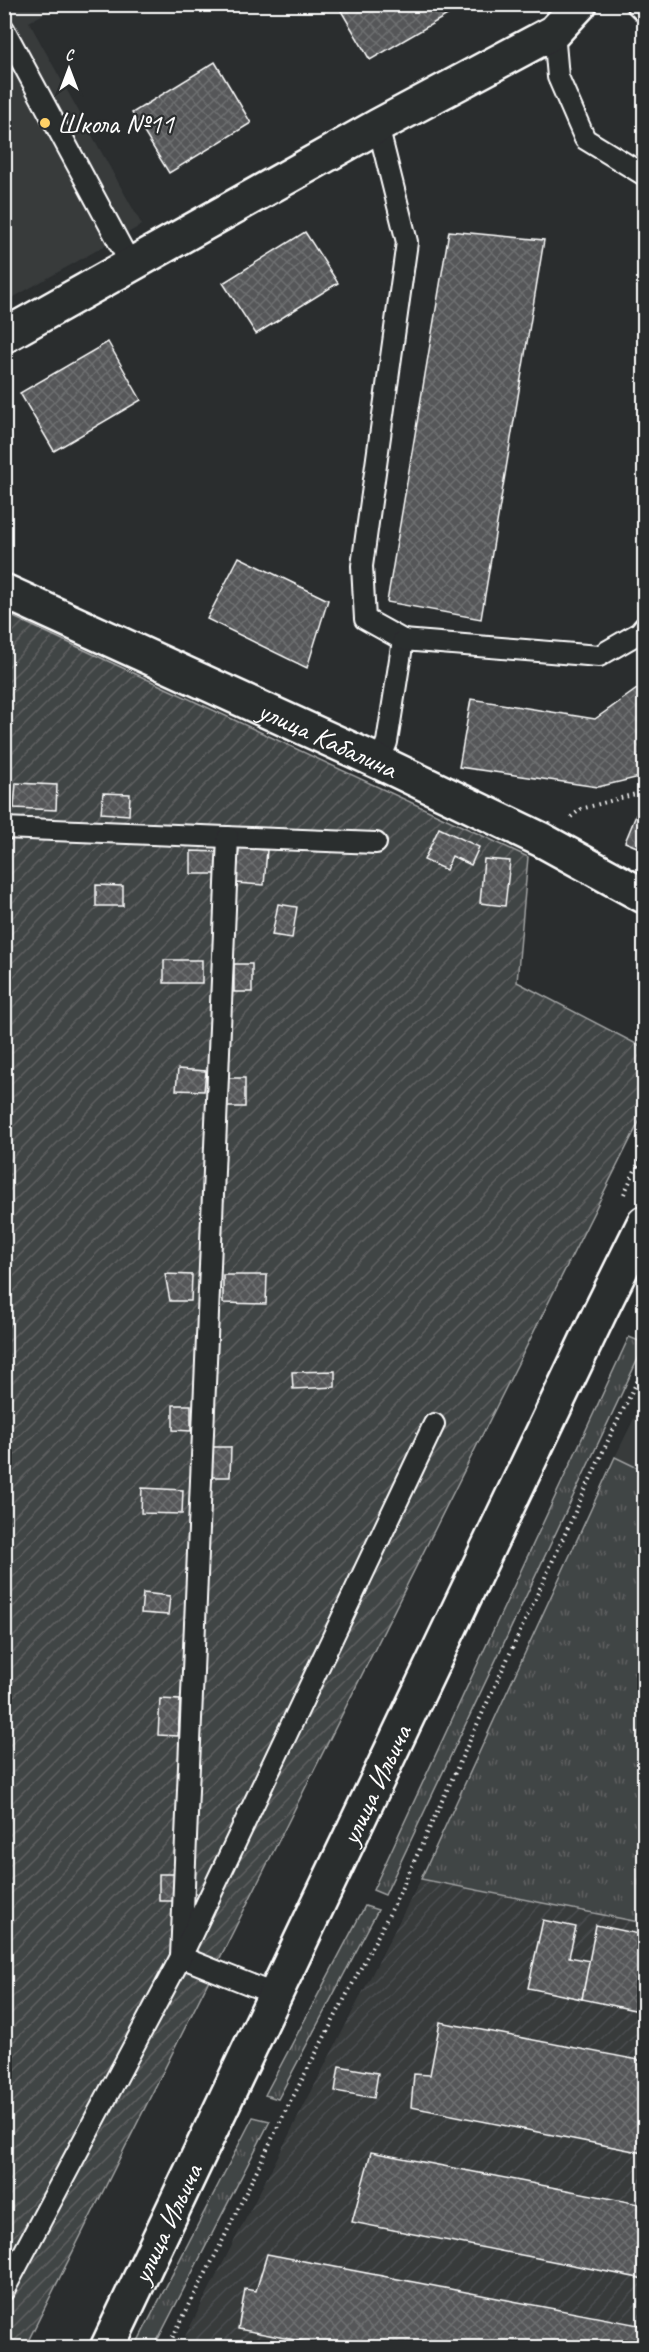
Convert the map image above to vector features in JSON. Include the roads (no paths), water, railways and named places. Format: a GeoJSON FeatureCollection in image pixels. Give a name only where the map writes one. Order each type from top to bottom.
{"type":"FeatureCollection","features":[{"type":"Feature","properties":{"kind":"street"},"geometry":{"type":"LineString","coordinates":[[4,336],[378,126],[554,32],[580,4]]}},
{"type":"Feature","properties":{"kind":"street","name":"улица Кабалина"},"geometry":{"type":"LineString","coordinates":[[4,591],[379,762],[542,840],[645,896]]}},
{"type":"Feature","properties":{"kind":"street","name":"улица Ильича"},"geometry":{"type":"LineString","coordinates":[[106,2348],[600,1312],[645,1223]]}},
{"type":"Feature","properties":{"kind":"lane"},"geometry":{"type":"LineString","coordinates":[[636,4],[645,12]]}},
{"type":"Feature","properties":{"kind":"lane"},"geometry":{"type":"LineString","coordinates":[[4,29],[131,265]]}},
{"type":"Feature","properties":{"kind":"lane"},"geometry":{"type":"LineString","coordinates":[[554,32],[558,77],[585,139],[645,175]]}},
{"type":"Feature","properties":{"kind":"lane"},"geometry":{"type":"LineString","coordinates":[[378,126],[407,242],[362,566],[365,619],[404,640],[599,657],[645,627]]}},
{"type":"Feature","properties":{"kind":"lane"},"geometry":{"type":"LineString","coordinates":[[379,762],[387,742],[404,640]]}},
{"type":"Feature","properties":{"kind":"lane"},"geometry":{"type":"LineString","coordinates":[[4,828],[376,843]]}},
{"type":"Feature","properties":{"kind":"lane"},"geometry":{"type":"LineString","coordinates":[[181,1957],[228,837]]}},
{"type":"Feature","properties":{"kind":"lane"},"geometry":{"type":"LineString","coordinates":[[4,2290],[181,1957],[434,1424]]}},
{"type":"Feature","properties":{"kind":"lane"},"geometry":{"type":"LineString","coordinates":[[181,1957],[274,1994]]}},
{"type":"Feature","properties":{"kind":"place","name":"Школа №11"},"geometry":{"type":"Point","coordinates":[45,123]}}]}
